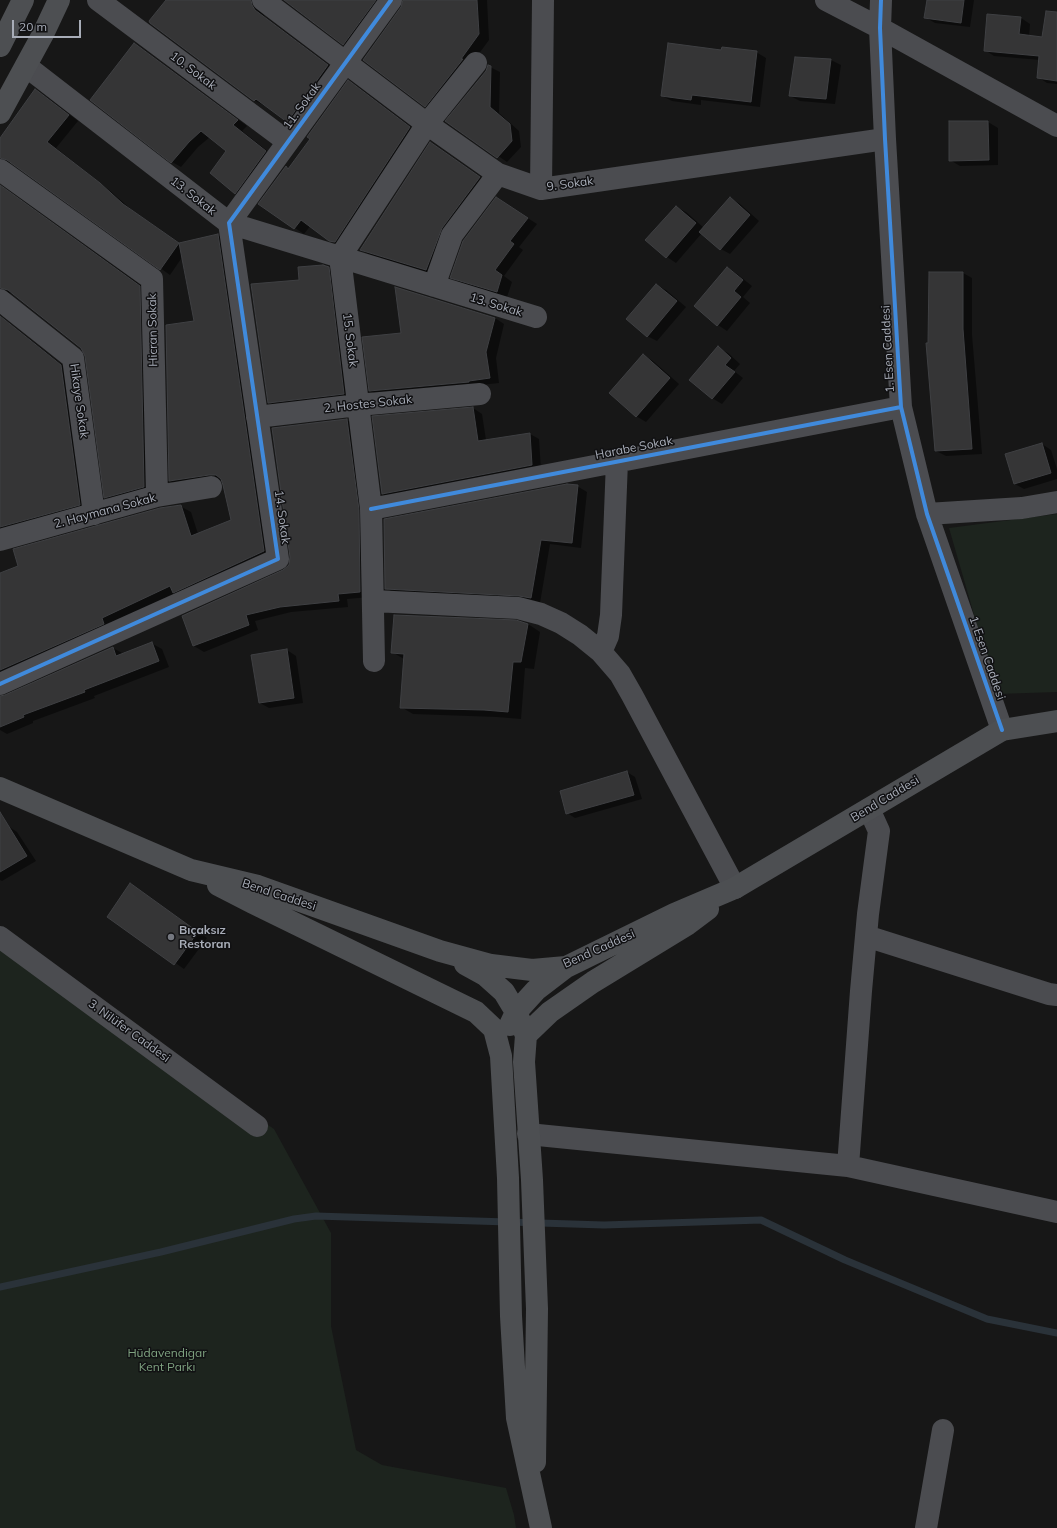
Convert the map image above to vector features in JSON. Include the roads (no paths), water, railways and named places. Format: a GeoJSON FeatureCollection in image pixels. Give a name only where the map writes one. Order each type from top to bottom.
{"type":"FeatureCollection","features":[{"type":"Feature","properties":{"kind":"main road"},"geometry":{"type":"LineString","coordinates":[[23,0],[1,43],[26,66]]}},
{"type":"Feature","properties":{"kind":"main road"},"geometry":{"type":"LineString","coordinates":[[0,113],[26,66],[59,0]]}},
{"type":"Feature","properties":{"kind":"main road","name":"Bend Caddesi"},"geometry":{"type":"LineString","coordinates":[[0,788],[191,870],[258,886],[440,951],[491,964],[532,970],[566,967],[674,914],[735,888],[1002,730],[1057,721]]}},
{"type":"Feature","properties":{"kind":"main road"},"geometry":{"type":"LineString","coordinates":[[191,870],[253,904],[476,1012],[494,1019],[518,1022],[550,1012],[593,982],[688,924],[722,900],[735,888]]}},
{"type":"Feature","properties":{"kind":"main road"},"geometry":{"type":"LineString","coordinates":[[440,951],[485,975],[504,992],[518,1022],[524,1062],[532,1180],[537,1310],[535,1499]]}},
{"type":"Feature","properties":{"kind":"main road"},"geometry":{"type":"LineString","coordinates":[[501,1056],[507,1032],[518,1022],[536,990],[566,967]]}},
{"type":"Feature","properties":{"kind":"main road"},"geometry":{"type":"LineString","coordinates":[[476,1012],[494,1029],[501,1056],[508,1178],[511,1316],[517,1418],[541,1528]]}},
{"type":"Feature","properties":{"kind":"street","name":"10. Sokak"},"geometry":{"type":"LineString","coordinates":[[98,0],[288,142]]}},
{"type":"Feature","properties":{"kind":"street","name":"9. Sokak"},"geometry":{"type":"LineString","coordinates":[[263,0],[426,124],[498,174],[541,189],[885,139]]}},
{"type":"Feature","properties":{"kind":"street","name":"11. Sokak"},"geometry":{"type":"LineString","coordinates":[[229,224],[391,0]]}},
{"type":"Feature","properties":{"kind":"street"},"geometry":{"type":"LineString","coordinates":[[541,189],[543,0]]}},
{"type":"Feature","properties":{"kind":"street"},"geometry":{"type":"LineString","coordinates":[[826,0],[880,28],[1057,126]]}},
{"type":"Feature","properties":{"kind":"street","name":"1. Esen Caddesi"},"geometry":{"type":"LineString","coordinates":[[880,0],[885,139],[902,407],[927,514],[1002,730]]}},
{"type":"Feature","properties":{"kind":"street"},"geometry":{"type":"LineString","coordinates":[[340,257],[426,124],[476,62]]}},
{"type":"Feature","properties":{"kind":"street","name":"13. Sokak"},"geometry":{"type":"LineString","coordinates":[[26,66],[229,224],[536,318]]}},
{"type":"Feature","properties":{"kind":"street","name":"Hicran Sokak"},"geometry":{"type":"LineString","coordinates":[[0,170],[152,279],[157,496]]}},
{"type":"Feature","properties":{"kind":"street"},"geometry":{"type":"LineString","coordinates":[[434,286],[452,235],[498,174]]}},
{"type":"Feature","properties":{"kind":"street","name":"14. Sokak"},"geometry":{"type":"LineString","coordinates":[[0,684],[278,559],[229,224]]}},
{"type":"Feature","properties":{"kind":"street","name":"15. Sokak"},"geometry":{"type":"LineString","coordinates":[[340,257],[371,509],[374,660]]}},
{"type":"Feature","properties":{"kind":"street","name":"Hikaye Sokak"},"geometry":{"type":"LineString","coordinates":[[0,300],[73,358],[94,514]]}},
{"type":"Feature","properties":{"kind":"street","name":"2. Hostes Sokak"},"geometry":{"type":"LineString","coordinates":[[257,416],[480,394]]}},
{"type":"Feature","properties":{"kind":"street","name":"Harabe Sokak"},"geometry":{"type":"LineString","coordinates":[[371,509],[902,407]]}},
{"type":"Feature","properties":{"kind":"street"},"geometry":{"type":"LineString","coordinates":[[601,652],[608,636],[611,615],[617,461]]}},
{"type":"Feature","properties":{"kind":"street","name":"2. Haymana Sokak"},"geometry":{"type":"LineString","coordinates":[[0,540],[157,496],[211,487]]}},
{"type":"Feature","properties":{"kind":"street"},"geometry":{"type":"LineString","coordinates":[[927,514],[1022,508],[1057,502]]}},
{"type":"Feature","properties":{"kind":"street"},"geometry":{"type":"LineString","coordinates":[[373,601],[518,608],[540,614],[561,623],[580,635],[601,652],[620,674],[735,888]]}},
{"type":"Feature","properties":{"kind":"street"},"geometry":{"type":"LineString","coordinates":[[848,1166],[866,936],[879,831],[869,809]]}},
{"type":"Feature","properties":{"kind":"street"},"geometry":{"type":"LineString","coordinates":[[866,936],[1049,994],[1057,995]]}},
{"type":"Feature","properties":{"kind":"street","name":"3. Nilüfer Caddesi"},"geometry":{"type":"LineString","coordinates":[[0,937],[257,1126]]}},
{"type":"Feature","properties":{"kind":"street"},"geometry":{"type":"LineString","coordinates":[[528,1134],[848,1166],[1057,1212]]}},
{"type":"Feature","properties":{"kind":"street"},"geometry":{"type":"LineString","coordinates":[[926,1528],[943,1430]]}},
{"type":"Feature","properties":{"kind":"waterway"},"geometry":{"type":"LineString","coordinates":[[0,1287],[161,1252],[294,1219],[316,1216],[604,1225],[761,1220],[845,1260],[987,1319],[1057,1333]]}},
{"type":"Feature","properties":{"kind":"place","name":"Bıçaksız Restoran"},"geometry":{"type":"Point","coordinates":[171,937]}},
{"type":"Feature","properties":{"kind":"park label","name":"Hüdavendigar Kent Parkı"},"geometry":{"type":"Point","coordinates":[167,1360]}}]}
